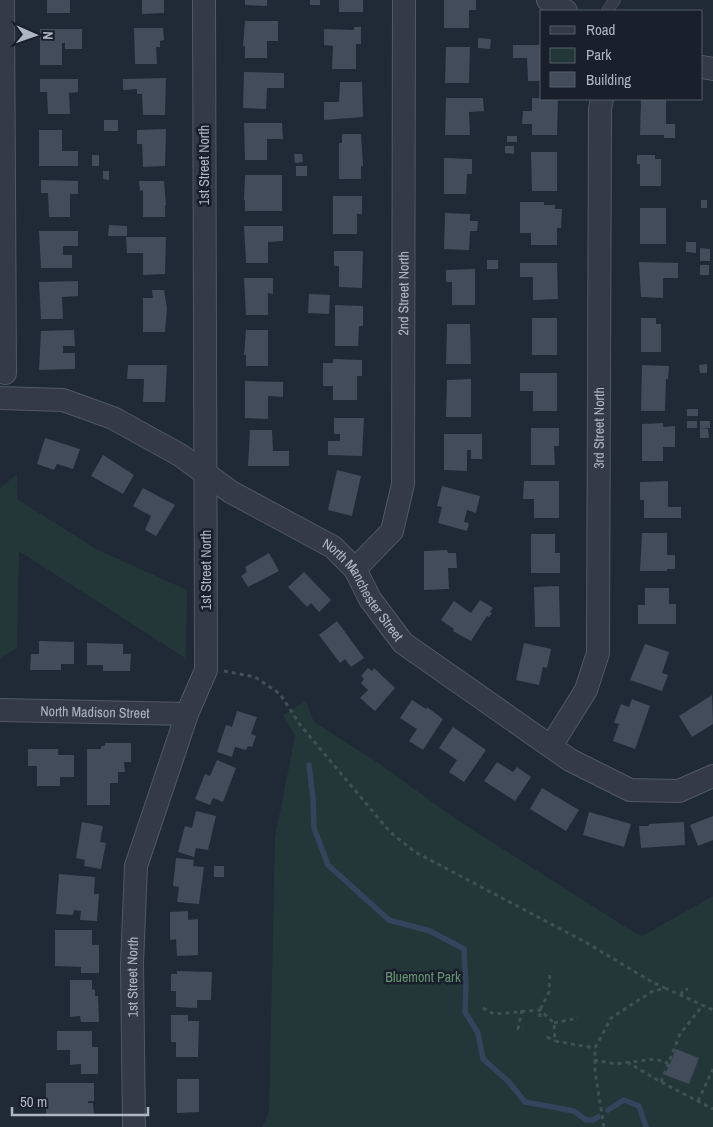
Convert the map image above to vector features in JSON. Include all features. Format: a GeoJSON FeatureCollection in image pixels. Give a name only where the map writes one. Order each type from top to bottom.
{"type":"FeatureCollection","features":[{"type":"Feature","properties":{"kind":"street"},"geometry":{"type":"LineString","coordinates":[[3,0],[4,388]]}},
{"type":"Feature","properties":{"kind":"street","name":"1st Street North"},"geometry":{"type":"LineString","coordinates":[[134,1127],[132,963],[136,866],[187,714],[206,670],[204,0]]}},
{"type":"Feature","properties":{"kind":"street","name":"2nd Street North"},"geometry":{"type":"LineString","coordinates":[[356,569],[392,530],[403,484],[404,0]]}},
{"type":"Feature","properties":{"kind":"street"},"geometry":{"type":"LineString","coordinates":[[548,0],[564,10]]}},
{"type":"Feature","properties":{"kind":"street","name":"3rd Street North"},"geometry":{"type":"LineString","coordinates":[[551,746],[586,690],[598,653],[600,119],[602,100]]}},
{"type":"Feature","properties":{"kind":"street","name":"North Manchester Street"},"geometry":{"type":"LineString","coordinates":[[4,388],[63,400],[105,415],[180,455],[206,472],[231,492],[333,547],[356,569],[370,599],[403,643],[570,760],[630,790],[679,791],[713,776]]}},
{"type":"Feature","properties":{"kind":"street","name":"North Madison Street"},"geometry":{"type":"LineString","coordinates":[[1,710],[187,714]]}},
{"type":"Feature","properties":{"kind":"path"},"geometry":{"type":"LineString","coordinates":[[206,670],[234,672],[255,677],[280,694],[301,726],[390,832],[414,852],[587,943],[652,982],[713,1010]]}},
{"type":"Feature","properties":{"kind":"path"},"geometry":{"type":"LineString","coordinates":[[540,1017],[540,1010],[549,992],[550,971]]}},
{"type":"Feature","properties":{"kind":"path"},"geometry":{"type":"LineString","coordinates":[[603,1127],[594,1060],[595,1048],[611,1018],[651,992],[665,988]]}},
{"type":"Feature","properties":{"kind":"path"},"geometry":{"type":"LineString","coordinates":[[681,995],[683,990],[688,990]]}},
{"type":"Feature","properties":{"kind":"path"},"geometry":{"type":"LineString","coordinates":[[661,1082],[680,1034],[703,1005]]}},
{"type":"Feature","properties":{"kind":"path"},"geometry":{"type":"LineString","coordinates":[[483,1008],[494,1014],[522,1010],[540,1010],[554,1023],[555,1041]]}},
{"type":"Feature","properties":{"kind":"path"},"geometry":{"type":"LineString","coordinates":[[522,1010],[518,1029],[523,1029]]}},
{"type":"Feature","properties":{"kind":"path"},"geometry":{"type":"LineString","coordinates":[[554,1023],[578,1018]]}},
{"type":"Feature","properties":{"kind":"path"},"geometry":{"type":"LineString","coordinates":[[547,1037],[555,1041],[580,1047],[595,1048]]}},
{"type":"Feature","properties":{"kind":"path"},"geometry":{"type":"LineString","coordinates":[[594,1060],[616,1064],[655,1059],[668,1064]]}},
{"type":"Feature","properties":{"kind":"path"},"geometry":{"type":"LineString","coordinates":[[627,1062],[713,1109]]}},
{"type":"Feature","properties":{"kind":"path"},"geometry":{"type":"LineString","coordinates":[[698,1101],[713,1069]]}},
{"type":"Feature","properties":{"kind":"green space"},"geometry":{"type":"Polygon","coordinates":[[[17,474],[17,499],[96,549],[187,590],[185,658],[19,551],[17,648],[0,658],[0,488],[17,474]]]}},
{"type":"Feature","properties":{"kind":"green space","name":"Bluemont Park"},"geometry":{"type":"Polygon","coordinates":[[[306,701],[314,722],[377,762],[456,819],[642,936],[713,896],[713,1127],[262,1127],[269,1112],[275,837],[295,736],[283,715],[306,701]]]}},
{"type":"Feature","properties":{"kind":"building"},"geometry":{"type":"Polygon","coordinates":[[[47,0],[70,0],[70,13],[47,13],[47,0]]]}},
{"type":"Feature","properties":{"kind":"building"},"geometry":{"type":"Polygon","coordinates":[[[142,0],[164,0],[164,13],[142,14],[142,0]]]}},
{"type":"Feature","properties":{"kind":"building"},"geometry":{"type":"Polygon","coordinates":[[[245,0],[267,0],[267,6],[245,5],[245,0]]]}},
{"type":"Feature","properties":{"kind":"building"},"geometry":{"type":"Polygon","coordinates":[[[310,0],[320,0],[320,5],[310,5],[310,0]]]}},
{"type":"Feature","properties":{"kind":"building"},"geometry":{"type":"Polygon","coordinates":[[[339,0],[363,0],[363,12],[339,12],[339,0]]]}},
{"type":"Feature","properties":{"kind":"building"},"geometry":{"type":"Polygon","coordinates":[[[444,0],[476,0],[476,10],[469,10],[469,28],[444,28],[444,0]]]}},
{"type":"Feature","properties":{"kind":"building"},"geometry":{"type":"Polygon","coordinates":[[[245,21],[278,21],[278,41],[267,41],[267,58],[245,58],[245,46],[243,46],[245,21]]]}},
{"type":"Feature","properties":{"kind":"building"},"geometry":{"type":"Polygon","coordinates":[[[354,27],[361,27],[361,44],[356,44],[356,69],[332,69],[333,46],[324,45],[324,29],[354,30],[354,27]]]}},
{"type":"Feature","properties":{"kind":"building"},"geometry":{"type":"Polygon","coordinates":[[[134,28],[163,28],[164,40],[160,41],[160,47],[156,47],[157,64],[135,64],[134,28]]]}},
{"type":"Feature","properties":{"kind":"building"},"geometry":{"type":"Polygon","coordinates":[[[40,29],[82,29],[82,49],[65,49],[65,43],[62,43],[62,65],[40,65],[40,29]]]}},
{"type":"Feature","properties":{"kind":"building"},"geometry":{"type":"Polygon","coordinates":[[[478,38],[491,39],[490,49],[478,48],[478,38]]]}},
{"type":"Feature","properties":{"kind":"building"},"geometry":{"type":"Polygon","coordinates":[[[513,45],[540,45],[540,81],[528,81],[527,58],[513,58],[513,45]]]}},
{"type":"Feature","properties":{"kind":"building"},"geometry":{"type":"Polygon","coordinates":[[[446,47],[470,47],[469,83],[445,83],[446,47]]]}},
{"type":"Feature","properties":{"kind":"building"},"geometry":{"type":"Polygon","coordinates":[[[244,72],[284,73],[284,88],[267,88],[266,109],[243,108],[244,72]]]}},
{"type":"Feature","properties":{"kind":"building"},"geometry":{"type":"Polygon","coordinates":[[[166,78],[165,115],[143,115],[142,94],[137,94],[137,89],[123,90],[123,79],[166,78]]]}},
{"type":"Feature","properties":{"kind":"building"},"geometry":{"type":"Polygon","coordinates":[[[40,79],[78,79],[78,92],[69,93],[70,114],[48,114],[47,92],[40,92],[40,79]]]}},
{"type":"Feature","properties":{"kind":"building"},"geometry":{"type":"Polygon","coordinates":[[[340,82],[362,82],[363,117],[324,120],[324,102],[339,102],[340,82]]]}},
{"type":"Feature","properties":{"kind":"building"},"geometry":{"type":"Polygon","coordinates":[[[446,98],[483,98],[484,111],[469,112],[470,135],[445,135],[446,98]]]}},
{"type":"Feature","properties":{"kind":"building"},"geometry":{"type":"Polygon","coordinates":[[[532,98],[558,100],[557,135],[532,135],[532,124],[522,124],[523,111],[532,111],[532,98]]]}},
{"type":"Feature","properties":{"kind":"building"},"geometry":{"type":"Polygon","coordinates":[[[641,100],[666,100],[666,124],[675,124],[675,138],[664,138],[664,135],[640,135],[641,100]]]}},
{"type":"Feature","properties":{"kind":"building"},"geometry":{"type":"Polygon","coordinates":[[[104,120],[118,120],[118,131],[104,131],[104,120]]]}},
{"type":"Feature","properties":{"kind":"building"},"geometry":{"type":"Polygon","coordinates":[[[244,123],[282,123],[283,139],[267,139],[267,160],[245,160],[244,123]]]}},
{"type":"Feature","properties":{"kind":"building"},"geometry":{"type":"Polygon","coordinates":[[[166,129],[165,166],[143,167],[142,144],[137,144],[137,130],[166,129]]]}},
{"type":"Feature","properties":{"kind":"building"},"geometry":{"type":"Polygon","coordinates":[[[39,130],[62,130],[62,151],[78,151],[78,166],[39,166],[39,130]]]}},
{"type":"Feature","properties":{"kind":"building"},"geometry":{"type":"Polygon","coordinates":[[[342,134],[361,134],[363,166],[361,166],[361,179],[339,179],[339,143],[342,143],[342,134]]]}},
{"type":"Feature","properties":{"kind":"building"},"geometry":{"type":"Polygon","coordinates":[[[507,136],[517,136],[517,142],[507,142],[507,136]]]}},
{"type":"Feature","properties":{"kind":"building"},"geometry":{"type":"Polygon","coordinates":[[[505,146],[514,146],[514,154],[505,153],[505,146]]]}},
{"type":"Feature","properties":{"kind":"building"},"geometry":{"type":"Polygon","coordinates":[[[531,152],[557,152],[557,191],[532,191],[531,152]]]}},
{"type":"Feature","properties":{"kind":"building"},"geometry":{"type":"Polygon","coordinates":[[[294,154],[302,154],[303,162],[295,163],[294,154]]]}},
{"type":"Feature","properties":{"kind":"building"},"geometry":{"type":"Polygon","coordinates":[[[92,155],[99,155],[99,166],[92,166],[92,155]]]}},
{"type":"Feature","properties":{"kind":"building"},"geometry":{"type":"Polygon","coordinates":[[[637,155],[655,155],[655,159],[661,159],[661,186],[640,186],[640,164],[637,164],[637,155]]]}},
{"type":"Feature","properties":{"kind":"building"},"geometry":{"type":"Polygon","coordinates":[[[444,158],[472,159],[472,174],[467,174],[466,194],[444,194],[444,158]]]}},
{"type":"Feature","properties":{"kind":"building"},"geometry":{"type":"Polygon","coordinates":[[[296,166],[307,166],[307,176],[296,176],[296,166]]]}},
{"type":"Feature","properties":{"kind":"building"},"geometry":{"type":"Polygon","coordinates":[[[103,171],[109,171],[109,180],[103,179],[103,171]]]}},
{"type":"Feature","properties":{"kind":"building"},"geometry":{"type":"Polygon","coordinates":[[[245,175],[282,175],[282,211],[245,211],[245,175]]]}},
{"type":"Feature","properties":{"kind":"building"},"geometry":{"type":"Polygon","coordinates":[[[41,180],[78,181],[78,194],[70,194],[70,217],[49,217],[48,193],[41,193],[41,180]]]}},
{"type":"Feature","properties":{"kind":"building"},"geometry":{"type":"Polygon","coordinates":[[[139,181],[164,181],[165,217],[143,217],[143,190],[140,191],[139,181]]]}},
{"type":"Feature","properties":{"kind":"building"},"geometry":{"type":"Polygon","coordinates":[[[333,196],[362,196],[362,214],[357,214],[357,234],[333,234],[333,196]]]}},
{"type":"Feature","properties":{"kind":"building"},"geometry":{"type":"Polygon","coordinates":[[[701,200],[707,200],[707,208],[701,208],[701,200]]]}},
{"type":"Feature","properties":{"kind":"building"},"geometry":{"type":"Polygon","coordinates":[[[520,202],[544,202],[544,205],[555,205],[555,209],[562,209],[561,228],[557,228],[557,245],[531,245],[531,233],[520,233],[520,202]]]}},
{"type":"Feature","properties":{"kind":"building"},"geometry":{"type":"Polygon","coordinates":[[[640,208],[666,208],[666,244],[640,244],[640,208]]]}},
{"type":"Feature","properties":{"kind":"building"},"geometry":{"type":"Polygon","coordinates":[[[445,213],[470,214],[470,221],[478,221],[477,231],[470,231],[469,250],[444,249],[445,213]]]}},
{"type":"Feature","properties":{"kind":"building"},"geometry":{"type":"Polygon","coordinates":[[[109,225],[127,226],[127,236],[108,236],[109,225]]]}},
{"type":"Feature","properties":{"kind":"building"},"geometry":{"type":"Polygon","coordinates":[[[244,226],[283,226],[283,241],[268,242],[268,263],[246,263],[244,226]]]}},
{"type":"Feature","properties":{"kind":"building"},"geometry":{"type":"Polygon","coordinates":[[[39,231],[78,231],[78,246],[63,246],[63,255],[72,255],[72,268],[41,268],[39,231]]]}},
{"type":"Feature","properties":{"kind":"building"},"geometry":{"type":"Polygon","coordinates":[[[126,237],[166,237],[165,274],[143,275],[143,253],[127,253],[126,237]]]}},
{"type":"Feature","properties":{"kind":"building"},"geometry":{"type":"Polygon","coordinates":[[[686,242],[696,242],[696,253],[686,252],[686,242]]]}},
{"type":"Feature","properties":{"kind":"building"},"geometry":{"type":"Polygon","coordinates":[[[700,248],[710,249],[710,261],[700,261],[700,248]]]}},
{"type":"Feature","properties":{"kind":"building"},"geometry":{"type":"Polygon","coordinates":[[[334,251],[363,251],[362,288],[339,287],[339,266],[334,266],[334,251]]]}},
{"type":"Feature","properties":{"kind":"building"},"geometry":{"type":"Polygon","coordinates":[[[487,260],[498,260],[498,269],[487,269],[487,260]]]}},
{"type":"Feature","properties":{"kind":"building"},"geometry":{"type":"Polygon","coordinates":[[[639,262],[678,263],[678,278],[663,278],[663,298],[641,297],[639,262]]]}},
{"type":"Feature","properties":{"kind":"building"},"geometry":{"type":"Polygon","coordinates":[[[520,263],[557,263],[558,299],[533,300],[533,277],[520,277],[520,263]]]}},
{"type":"Feature","properties":{"kind":"building"},"geometry":{"type":"Polygon","coordinates":[[[700,265],[709,265],[709,275],[700,275],[700,265]]]}},
{"type":"Feature","properties":{"kind":"building"},"geometry":{"type":"Polygon","coordinates":[[[475,269],[475,305],[452,305],[452,282],[446,282],[446,270],[475,269]]]}},
{"type":"Feature","properties":{"kind":"building"},"geometry":{"type":"Polygon","coordinates":[[[244,278],[273,278],[273,294],[268,293],[268,315],[246,315],[244,278]]]}},
{"type":"Feature","properties":{"kind":"building"},"geometry":{"type":"Polygon","coordinates":[[[78,281],[78,296],[62,297],[63,319],[41,319],[39,282],[78,281]]]}},
{"type":"Feature","properties":{"kind":"building"},"geometry":{"type":"Polygon","coordinates":[[[152,290],[164,290],[167,308],[165,332],[143,332],[143,298],[153,298],[152,290]]]}},
{"type":"Feature","properties":{"kind":"building"},"geometry":{"type":"Polygon","coordinates":[[[309,294],[330,295],[329,314],[308,313],[309,294]]]}},
{"type":"Feature","properties":{"kind":"building"},"geometry":{"type":"Polygon","coordinates":[[[335,305],[363,306],[363,326],[359,326],[358,346],[335,346],[335,305]]]}},
{"type":"Feature","properties":{"kind":"building"},"geometry":{"type":"Polygon","coordinates":[[[532,318],[557,318],[557,355],[532,355],[532,318]]]}},
{"type":"Feature","properties":{"kind":"building"},"geometry":{"type":"Polygon","coordinates":[[[641,318],[656,318],[656,324],[661,324],[661,352],[641,352],[641,318]]]}},
{"type":"Feature","properties":{"kind":"building"},"geometry":{"type":"Polygon","coordinates":[[[447,324],[470,324],[471,364],[446,364],[447,324]]]}},
{"type":"Feature","properties":{"kind":"building"},"geometry":{"type":"Polygon","coordinates":[[[74,330],[75,346],[63,346],[63,353],[75,353],[75,369],[39,370],[41,331],[74,330]]]}},
{"type":"Feature","properties":{"kind":"building"},"geometry":{"type":"Polygon","coordinates":[[[246,330],[268,330],[268,366],[246,366],[246,355],[244,355],[246,330]]]}},
{"type":"Feature","properties":{"kind":"building"},"geometry":{"type":"Polygon","coordinates":[[[333,359],[362,360],[362,376],[357,376],[357,400],[333,400],[333,386],[323,386],[323,363],[333,363],[333,359]]]}},
{"type":"Feature","properties":{"kind":"building"},"geometry":{"type":"Polygon","coordinates":[[[707,364],[707,373],[700,373],[699,365],[707,364]]]}},
{"type":"Feature","properties":{"kind":"building"},"geometry":{"type":"Polygon","coordinates":[[[128,365],[167,365],[165,402],[143,402],[144,379],[127,379],[128,365]]]}},
{"type":"Feature","properties":{"kind":"building"},"geometry":{"type":"Polygon","coordinates":[[[642,365],[669,366],[668,379],[666,379],[665,411],[641,411],[642,365]]]}},
{"type":"Feature","properties":{"kind":"building"},"geometry":{"type":"Polygon","coordinates":[[[520,373],[557,373],[557,411],[533,411],[533,391],[520,391],[520,373]]]}},
{"type":"Feature","properties":{"kind":"building"},"geometry":{"type":"Polygon","coordinates":[[[471,379],[471,417],[446,417],[447,380],[471,379]]]}},
{"type":"Feature","properties":{"kind":"building"},"geometry":{"type":"Polygon","coordinates":[[[245,381],[283,382],[283,397],[268,396],[268,419],[245,418],[245,381]]]}},
{"type":"Feature","properties":{"kind":"building"},"geometry":{"type":"Polygon","coordinates":[[[687,409],[698,409],[698,416],[687,416],[687,409]]]}},
{"type":"Feature","properties":{"kind":"building"},"geometry":{"type":"Polygon","coordinates":[[[334,418],[364,418],[362,456],[328,455],[328,441],[340,441],[340,434],[334,434],[334,418]]]}},
{"type":"Feature","properties":{"kind":"building"},"geometry":{"type":"Polygon","coordinates":[[[687,421],[697,421],[697,428],[687,428],[687,421]]]}},
{"type":"Feature","properties":{"kind":"building"},"geometry":{"type":"Polygon","coordinates":[[[700,421],[710,421],[710,428],[700,429],[700,421]]]}},
{"type":"Feature","properties":{"kind":"building"},"geometry":{"type":"Polygon","coordinates":[[[663,423],[663,427],[675,426],[675,447],[663,447],[663,461],[642,461],[642,424],[663,423]]]}},
{"type":"Feature","properties":{"kind":"building"},"geometry":{"type":"Polygon","coordinates":[[[531,428],[559,428],[559,446],[554,446],[555,465],[531,465],[531,428]]]}},
{"type":"Feature","properties":{"kind":"building"},"geometry":{"type":"Polygon","coordinates":[[[700,429],[708,429],[709,438],[700,438],[700,429]]]}},
{"type":"Feature","properties":{"kind":"building"},"geometry":{"type":"Polygon","coordinates":[[[250,430],[272,430],[273,451],[289,451],[289,466],[248,466],[250,430]]]}},
{"type":"Feature","properties":{"kind":"building"},"geometry":{"type":"Polygon","coordinates":[[[444,434],[482,434],[482,459],[471,459],[471,450],[467,450],[467,471],[444,470],[444,434]]]}},
{"type":"Feature","properties":{"kind":"building"},"geometry":{"type":"Polygon","coordinates":[[[45,438],[80,449],[73,469],[57,464],[54,470],[37,464],[45,438]]]}},
{"type":"Feature","properties":{"kind":"building"},"geometry":{"type":"Polygon","coordinates":[[[103,455],[134,475],[123,494],[91,476],[103,455]]]}},
{"type":"Feature","properties":{"kind":"building"},"geometry":{"type":"Polygon","coordinates":[[[337,470],[361,476],[352,516],[328,510],[337,470]]]}},
{"type":"Feature","properties":{"kind":"building"},"geometry":{"type":"Polygon","coordinates":[[[524,481],[559,481],[559,518],[534,518],[534,499],[523,499],[524,481]]]}},
{"type":"Feature","properties":{"kind":"building"},"geometry":{"type":"Polygon","coordinates":[[[668,481],[668,507],[681,507],[681,518],[644,518],[644,500],[640,500],[640,482],[668,481]]]}},
{"type":"Feature","properties":{"kind":"building"},"geometry":{"type":"Polygon","coordinates":[[[442,486],[480,496],[476,513],[467,510],[464,522],[469,523],[467,531],[438,523],[442,507],[437,506],[442,486]]]}},
{"type":"Feature","properties":{"kind":"building"},"geometry":{"type":"Polygon","coordinates":[[[143,488],[175,505],[156,536],[145,530],[151,516],[133,506],[143,488]]]}},
{"type":"Feature","properties":{"kind":"building"},"geometry":{"type":"Polygon","coordinates":[[[642,533],[667,533],[667,555],[675,555],[675,569],[667,569],[667,571],[640,571],[642,533]]]}},
{"type":"Feature","properties":{"kind":"building"},"geometry":{"type":"Polygon","coordinates":[[[531,534],[555,534],[555,553],[560,553],[560,573],[531,573],[531,534]]]}},
{"type":"Feature","properties":{"kind":"building"},"geometry":{"type":"Polygon","coordinates":[[[447,550],[448,553],[456,553],[457,568],[448,568],[449,589],[424,590],[424,551],[447,550]]]}},
{"type":"Feature","properties":{"kind":"building"},"geometry":{"type":"Polygon","coordinates":[[[269,553],[279,571],[248,587],[241,576],[247,572],[245,567],[269,553]]]}},
{"type":"Feature","properties":{"kind":"building"},"geometry":{"type":"Polygon","coordinates":[[[304,572],[331,600],[319,612],[311,603],[307,607],[288,587],[304,572]]]}},
{"type":"Feature","properties":{"kind":"building"},"geometry":{"type":"Polygon","coordinates":[[[559,586],[560,627],[535,627],[534,587],[559,586]]]}},
{"type":"Feature","properties":{"kind":"building"},"geometry":{"type":"Polygon","coordinates":[[[645,588],[669,588],[669,604],[676,604],[676,624],[638,624],[638,605],[645,605],[645,588]]]}},
{"type":"Feature","properties":{"kind":"building"},"geometry":{"type":"Polygon","coordinates":[[[480,600],[493,608],[490,612],[492,613],[489,617],[487,616],[471,641],[453,631],[454,629],[441,620],[454,601],[471,613],[480,600]]]}},
{"type":"Feature","properties":{"kind":"building"},"geometry":{"type":"Polygon","coordinates":[[[337,621],[364,658],[351,667],[345,659],[340,663],[319,635],[337,621]]]}},
{"type":"Feature","properties":{"kind":"building"},"geometry":{"type":"Polygon","coordinates":[[[39,641],[74,642],[74,664],[61,664],[61,670],[30,670],[31,654],[39,654],[39,641]]]}},
{"type":"Feature","properties":{"kind":"building"},"geometry":{"type":"Polygon","coordinates":[[[87,643],[123,644],[123,654],[131,654],[130,671],[103,671],[103,665],[87,665],[87,643]]]}},
{"type":"Feature","properties":{"kind":"building"},"geometry":{"type":"Polygon","coordinates":[[[524,643],[551,649],[547,668],[543,667],[539,685],[516,680],[524,643]]]}},
{"type":"Feature","properties":{"kind":"building"},"geometry":{"type":"Polygon","coordinates":[[[645,644],[669,652],[662,673],[668,675],[662,691],[630,680],[645,644]]]}},
{"type":"Feature","properties":{"kind":"building"},"geometry":{"type":"Polygon","coordinates":[[[368,668],[372,671],[374,668],[395,688],[375,711],[360,698],[368,690],[361,683],[364,679],[361,676],[368,668]]]}},
{"type":"Feature","properties":{"kind":"building"},"geometry":{"type":"Polygon","coordinates":[[[712,695],[713,724],[692,737],[679,716],[712,695]]]}},
{"type":"Feature","properties":{"kind":"building"},"geometry":{"type":"Polygon","coordinates":[[[632,699],[650,706],[635,749],[613,741],[619,724],[614,723],[621,704],[629,707],[632,699]]]}},
{"type":"Feature","properties":{"kind":"building"},"geometry":{"type":"Polygon","coordinates":[[[412,700],[426,709],[427,707],[443,719],[423,750],[409,741],[417,729],[400,718],[412,700]]]}},
{"type":"Feature","properties":{"kind":"building"},"geometry":{"type":"Polygon","coordinates":[[[237,711],[257,717],[251,734],[256,736],[252,747],[248,746],[246,750],[235,747],[232,757],[217,752],[226,725],[232,727],[237,711]]]}},
{"type":"Feature","properties":{"kind":"building"},"geometry":{"type":"Polygon","coordinates":[[[453,727],[486,750],[464,782],[449,772],[457,760],[439,748],[453,727]]]}},
{"type":"Feature","properties":{"kind":"building"},"geometry":{"type":"Polygon","coordinates":[[[105,743],[131,743],[131,762],[124,762],[125,772],[118,772],[118,783],[110,783],[110,805],[87,805],[87,749],[101,749],[101,746],[105,746],[105,743]]]}},
{"type":"Feature","properties":{"kind":"building"},"geometry":{"type":"Polygon","coordinates":[[[28,749],[58,749],[58,755],[74,755],[74,777],[60,777],[60,786],[37,786],[37,766],[28,766],[28,749]]]}},
{"type":"Feature","properties":{"kind":"building"},"geometry":{"type":"Polygon","coordinates":[[[217,760],[236,768],[223,802],[213,798],[210,805],[195,799],[205,774],[210,776],[217,760]]]}},
{"type":"Feature","properties":{"kind":"building"},"geometry":{"type":"Polygon","coordinates":[[[497,762],[513,772],[517,767],[531,777],[515,801],[484,781],[497,762]]]}},
{"type":"Feature","properties":{"kind":"building"},"geometry":{"type":"Polygon","coordinates":[[[542,788],[579,810],[566,831],[530,809],[542,788]]]}},
{"type":"Feature","properties":{"kind":"building"},"geometry":{"type":"Polygon","coordinates":[[[196,811],[216,816],[208,850],[196,848],[194,857],[178,852],[185,826],[192,828],[196,811]]]}},
{"type":"Feature","properties":{"kind":"building"},"geometry":{"type":"Polygon","coordinates":[[[589,812],[631,824],[624,847],[583,835],[589,812]]]}},
{"type":"Feature","properties":{"kind":"building"},"geometry":{"type":"Polygon","coordinates":[[[713,816],[713,840],[698,846],[690,825],[713,816]]]}},
{"type":"Feature","properties":{"kind":"building"},"geometry":{"type":"Polygon","coordinates":[[[82,822],[103,826],[100,842],[106,843],[101,869],[84,866],[85,860],[76,858],[82,822]]]}},
{"type":"Feature","properties":{"kind":"building"},"geometry":{"type":"Polygon","coordinates":[[[684,822],[685,845],[641,848],[639,826],[684,822]]]}},
{"type":"Feature","properties":{"kind":"building"},"geometry":{"type":"Polygon","coordinates":[[[176,858],[194,860],[193,866],[204,867],[199,904],[177,902],[179,887],[173,886],[176,858]]]}},
{"type":"Feature","properties":{"kind":"building"},"geometry":{"type":"Polygon","coordinates":[[[214,866],[224,866],[224,877],[214,877],[214,866]]]}},
{"type":"Feature","properties":{"kind":"building"},"geometry":{"type":"Polygon","coordinates":[[[59,874],[95,877],[94,894],[99,894],[97,921],[80,920],[81,911],[74,910],[73,915],[56,914],[59,874]]]}},
{"type":"Feature","properties":{"kind":"building"},"geometry":{"type":"Polygon","coordinates":[[[188,911],[188,920],[198,919],[198,955],[177,956],[176,939],[170,940],[170,912],[188,911]]]}},
{"type":"Feature","properties":{"kind":"building"},"geometry":{"type":"Polygon","coordinates":[[[55,930],[92,930],[92,945],[99,945],[99,973],[81,973],[81,967],[55,966],[55,930]]]}},
{"type":"Feature","properties":{"kind":"building"},"geometry":{"type":"Polygon","coordinates":[[[177,971],[212,972],[211,1000],[197,1000],[197,1008],[176,1007],[176,991],[171,991],[171,974],[177,974],[177,971]]]}},
{"type":"Feature","properties":{"kind":"building"},"geometry":{"type":"Polygon","coordinates":[[[70,980],[92,980],[92,989],[95,990],[95,996],[98,996],[99,1022],[81,1022],[80,1016],[70,1017],[70,980]]]}},
{"type":"Feature","properties":{"kind":"building"},"geometry":{"type":"Polygon","coordinates":[[[171,1015],[188,1015],[188,1021],[199,1021],[198,1057],[176,1057],[176,1042],[171,1042],[171,1015]]]}},
{"type":"Feature","properties":{"kind":"building"},"geometry":{"type":"Polygon","coordinates":[[[57,1031],[92,1031],[92,1047],[98,1047],[98,1074],[81,1074],[81,1064],[70,1065],[70,1050],[57,1050],[57,1031]]]}},
{"type":"Feature","properties":{"kind":"building"},"geometry":{"type":"Polygon","coordinates":[[[676,1049],[699,1058],[689,1084],[665,1075],[676,1049]]]}},
{"type":"Feature","properties":{"kind":"building"},"geometry":{"type":"Polygon","coordinates":[[[177,1079],[199,1079],[199,1112],[177,1113],[177,1079]]]}},
{"type":"Feature","properties":{"kind":"building"},"geometry":{"type":"Polygon","coordinates":[[[46,1083],[94,1083],[94,1101],[88,1101],[88,1103],[93,1103],[94,1115],[46,1115],[46,1083]]]}},
{"type":"Feature","properties":{"kind":"waterway"},"geometry":{"type":"LineString","coordinates":[[309,765],[314,828],[328,865],[389,920],[430,931],[464,949],[465,1012],[478,1033],[483,1059],[509,1082],[525,1102],[574,1111],[586,1120],[593,1120],[598,1117]]}},
{"type":"Feature","properties":{"kind":"waterway"},"geometry":{"type":"LineString","coordinates":[[608,1110],[624,1100],[639,1106],[646,1127]]}}]}
